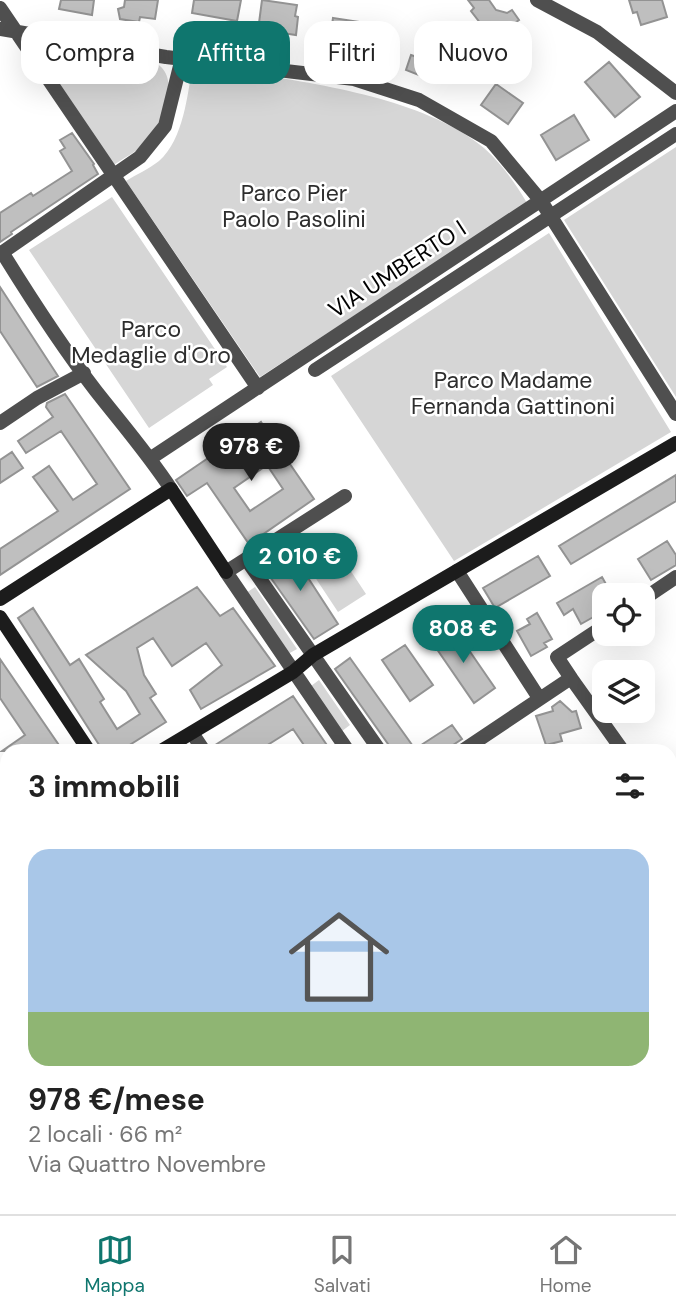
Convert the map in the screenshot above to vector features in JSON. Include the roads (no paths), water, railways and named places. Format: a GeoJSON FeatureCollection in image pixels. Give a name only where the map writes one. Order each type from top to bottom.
{"type":"FeatureCollection","features":[{"type":"Feature","properties":{"kind":"street"},"geometry":{"type":"LineString","coordinates":[[537,0],[597,32],[676,93]]}},
{"type":"Feature","properties":{"kind":"street"},"geometry":{"type":"LineString","coordinates":[[0,8],[7,30],[115,175],[257,388]]}},
{"type":"Feature","properties":{"kind":"street"},"geometry":{"type":"LineString","coordinates":[[7,30],[173,57]]}},
{"type":"Feature","properties":{"kind":"street"},"geometry":{"type":"LineString","coordinates":[[290,71],[354,79],[419,100],[491,141],[541,201],[676,414]]}},
{"type":"Feature","properties":{"kind":"street"},"geometry":{"type":"LineString","coordinates":[[176,84],[165,126],[140,157],[1,253],[83,373],[150,458],[343,744]]}},
{"type":"Feature","properties":{"kind":"street","name":"VIA UMBERTO I"},"geometry":{"type":"LineString","coordinates":[[150,458],[541,201],[673,119]]}},
{"type":"Feature","properties":{"kind":"street","name":"VIA UMBERTO I"},"geometry":{"type":"LineString","coordinates":[[315,370],[676,134]]}},
{"type":"Feature","properties":{"kind":"street"},"geometry":{"type":"LineString","coordinates":[[0,423],[37,398],[83,373]]}},
{"type":"Feature","properties":{"kind":"street"},"geometry":{"type":"LineString","coordinates":[[173,744],[293,671],[313,655],[676,443]]}},
{"type":"Feature","properties":{"kind":"street"},"geometry":{"type":"LineString","coordinates":[[0,599],[171,489]]}},
{"type":"Feature","properties":{"kind":"street"},"geometry":{"type":"LineString","coordinates":[[226,572],[345,496]]}},
{"type":"Feature","properties":{"kind":"street"},"geometry":{"type":"LineString","coordinates":[[246,559],[375,744]]}},
{"type":"Feature","properties":{"kind":"street"},"geometry":{"type":"LineString","coordinates":[[457,571],[539,698]]}},
{"type":"Feature","properties":{"kind":"street"},"geometry":{"type":"LineString","coordinates":[[655,591],[676,577]]}},
{"type":"Feature","properties":{"kind":"street"},"geometry":{"type":"LineString","coordinates":[[0,617],[81,744]]}},
{"type":"Feature","properties":{"kind":"street"},"geometry":{"type":"LineString","coordinates":[[592,634],[557,657],[618,744]]}},
{"type":"Feature","properties":{"kind":"street"},"geometry":{"type":"LineString","coordinates":[[472,744],[571,678]]}},
{"type":"Feature","properties":{"kind":"street"},"geometry":{"type":"LineString","coordinates":[[345,744],[362,724]]}},
{"type":"Feature","properties":{"kind":"street"},"geometry":{"type":"LineString","coordinates":[[192,733],[199,744]]}},
{"type":"Feature","properties":{"kind":"park label","name":"Parco Pier Paolo Pasolini"},"geometry":{"type":"Point","coordinates":[294,206]}},
{"type":"Feature","properties":{"kind":"park label","name":"Parco Medaglie d'Oro"},"geometry":{"type":"Point","coordinates":[151,342]}},
{"type":"Feature","properties":{"kind":"park label","name":"Parco Madame Fernanda Gattinoni"},"geometry":{"type":"Point","coordinates":[513,393]}}]}
